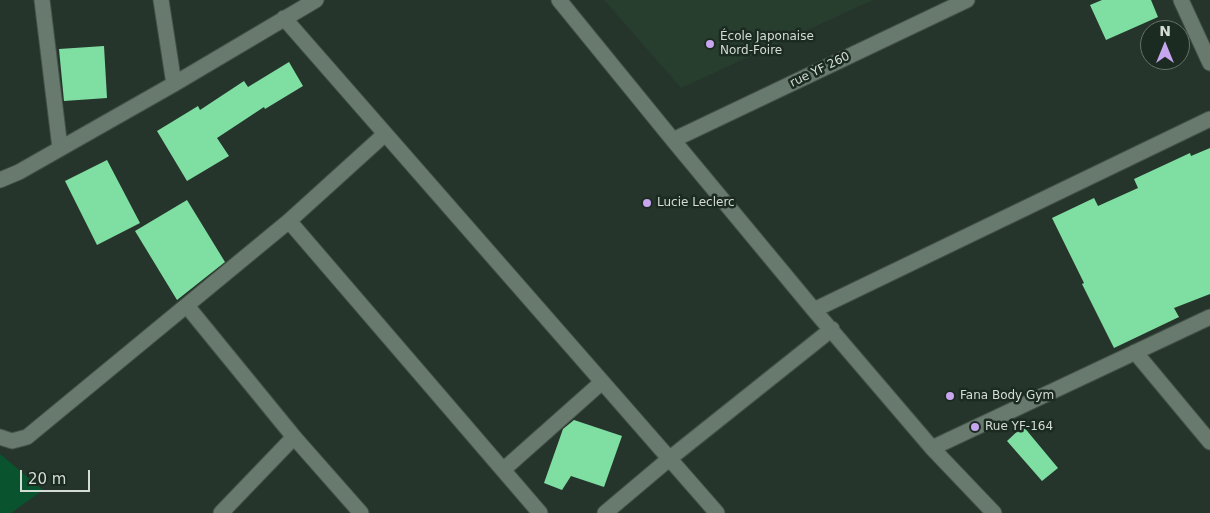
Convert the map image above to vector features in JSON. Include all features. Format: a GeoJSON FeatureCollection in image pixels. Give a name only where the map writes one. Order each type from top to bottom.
{"type":"FeatureCollection","features":[{"type":"Feature","properties":{"kind":"street"},"geometry":{"type":"LineString","coordinates":[[42,0],[60,148]]}},
{"type":"Feature","properties":{"kind":"street"},"geometry":{"type":"LineString","coordinates":[[161,0],[174,84]]}},
{"type":"Feature","properties":{"kind":"street"},"geometry":{"type":"LineString","coordinates":[[0,180],[19,172],[174,84],[316,0]]}},
{"type":"Feature","properties":{"kind":"street"},"geometry":{"type":"LineString","coordinates":[[560,0],[814,310],[932,448],[992,512]]}},
{"type":"Feature","properties":{"kind":"street","name":"rue YF 260"},"geometry":{"type":"LineString","coordinates":[[673,140],[967,0]]}},
{"type":"Feature","properties":{"kind":"street"},"geometry":{"type":"LineString","coordinates":[[1181,0],[1210,63]]}},
{"type":"Feature","properties":{"kind":"street"},"geometry":{"type":"LineString","coordinates":[[284,18],[717,513]]}},
{"type":"Feature","properties":{"kind":"street"},"geometry":{"type":"LineString","coordinates":[[814,310],[1210,119]]}},
{"type":"Feature","properties":{"kind":"street"},"geometry":{"type":"LineString","coordinates":[[0,437],[12,441],[27,437],[289,221],[385,134]]}},
{"type":"Feature","properties":{"kind":"street"},"geometry":{"type":"LineString","coordinates":[[289,221],[540,513]]}},
{"type":"Feature","properties":{"kind":"street"},"geometry":{"type":"LineString","coordinates":[[187,306],[294,437],[361,513]]}},
{"type":"Feature","properties":{"kind":"street"},"geometry":{"type":"LineString","coordinates":[[932,448],[1210,317]]}},
{"type":"Feature","properties":{"kind":"street"},"geometry":{"type":"LineString","coordinates":[[605,513],[669,459],[832,329]]}},
{"type":"Feature","properties":{"kind":"street"},"geometry":{"type":"LineString","coordinates":[[1135,352],[1210,442]]}},
{"type":"Feature","properties":{"kind":"street"},"geometry":{"type":"LineString","coordinates":[[503,470],[602,382]]}},
{"type":"Feature","properties":{"kind":"street"},"geometry":{"type":"LineString","coordinates":[[221,513],[294,437]]}},
{"type":"Feature","properties":{"kind":"shaded area","name":"École Japonaise Nord-Foire"},"geometry":{"type":"Polygon","coordinates":[[[604,0],[873,0],[681,88],[604,0]]]}},
{"type":"Feature","properties":{"kind":"green space"},"geometry":{"type":"Polygon","coordinates":[[[0,454],[43,490],[11,513],[0,513],[0,454]]]}},
{"type":"Feature","properties":{"kind":"building"},"geometry":{"type":"Polygon","coordinates":[[[1102,0],[1151,0],[1158,17],[1151,20],[1140,20],[1140,25],[1106,40],[1090,5],[1102,0]]]}},
{"type":"Feature","properties":{"kind":"building"},"geometry":{"type":"Polygon","coordinates":[[[104,46],[107,98],[64,101],[59,49],[104,46]]]}},
{"type":"Feature","properties":{"kind":"building"},"geometry":{"type":"Polygon","coordinates":[[[289,62],[303,86],[265,109],[264,107],[217,138],[229,156],[187,181],[157,131],[198,106],[200,110],[244,81],[248,87],[289,62]]]}},
{"type":"Feature","properties":{"kind":"building"},"geometry":{"type":"Polygon","coordinates":[[[1210,148],[1210,294],[1174,308],[1179,317],[1114,348],[1052,218],[1094,198],[1098,206],[1138,188],[1134,179],[1190,153],[1191,156],[1210,148]]]}},
{"type":"Feature","properties":{"kind":"building"},"geometry":{"type":"Polygon","coordinates":[[[107,160],[140,223],[97,245],[65,181],[107,160]]]}},
{"type":"Feature","properties":{"kind":"building"},"geometry":{"type":"Polygon","coordinates":[[[187,200],[225,262],[177,300],[135,231],[187,200]]]}},
{"type":"Feature","properties":{"kind":"building"},"geometry":{"type":"Polygon","coordinates":[[[574,420],[622,436],[604,487],[571,476],[562,490],[544,483],[563,429],[574,420]]]}},
{"type":"Feature","properties":{"kind":"building"},"geometry":{"type":"Polygon","coordinates":[[[1023,426],[1058,468],[1042,481],[1007,441],[1023,426]]]}},
{"type":"Feature","properties":{"kind":"place","name":"École Japonaise Nord-Foire"},"geometry":{"type":"Point","coordinates":[710,44]}},
{"type":"Feature","properties":{"kind":"place","name":"Lucie Leclerc"},"geometry":{"type":"Point","coordinates":[647,203]}},
{"type":"Feature","properties":{"kind":"place","name":"Fana Body Gym"},"geometry":{"type":"Point","coordinates":[950,396]}},
{"type":"Feature","properties":{"kind":"place","name":"Rue YF-164"},"geometry":{"type":"Point","coordinates":[975,427]}}]}
